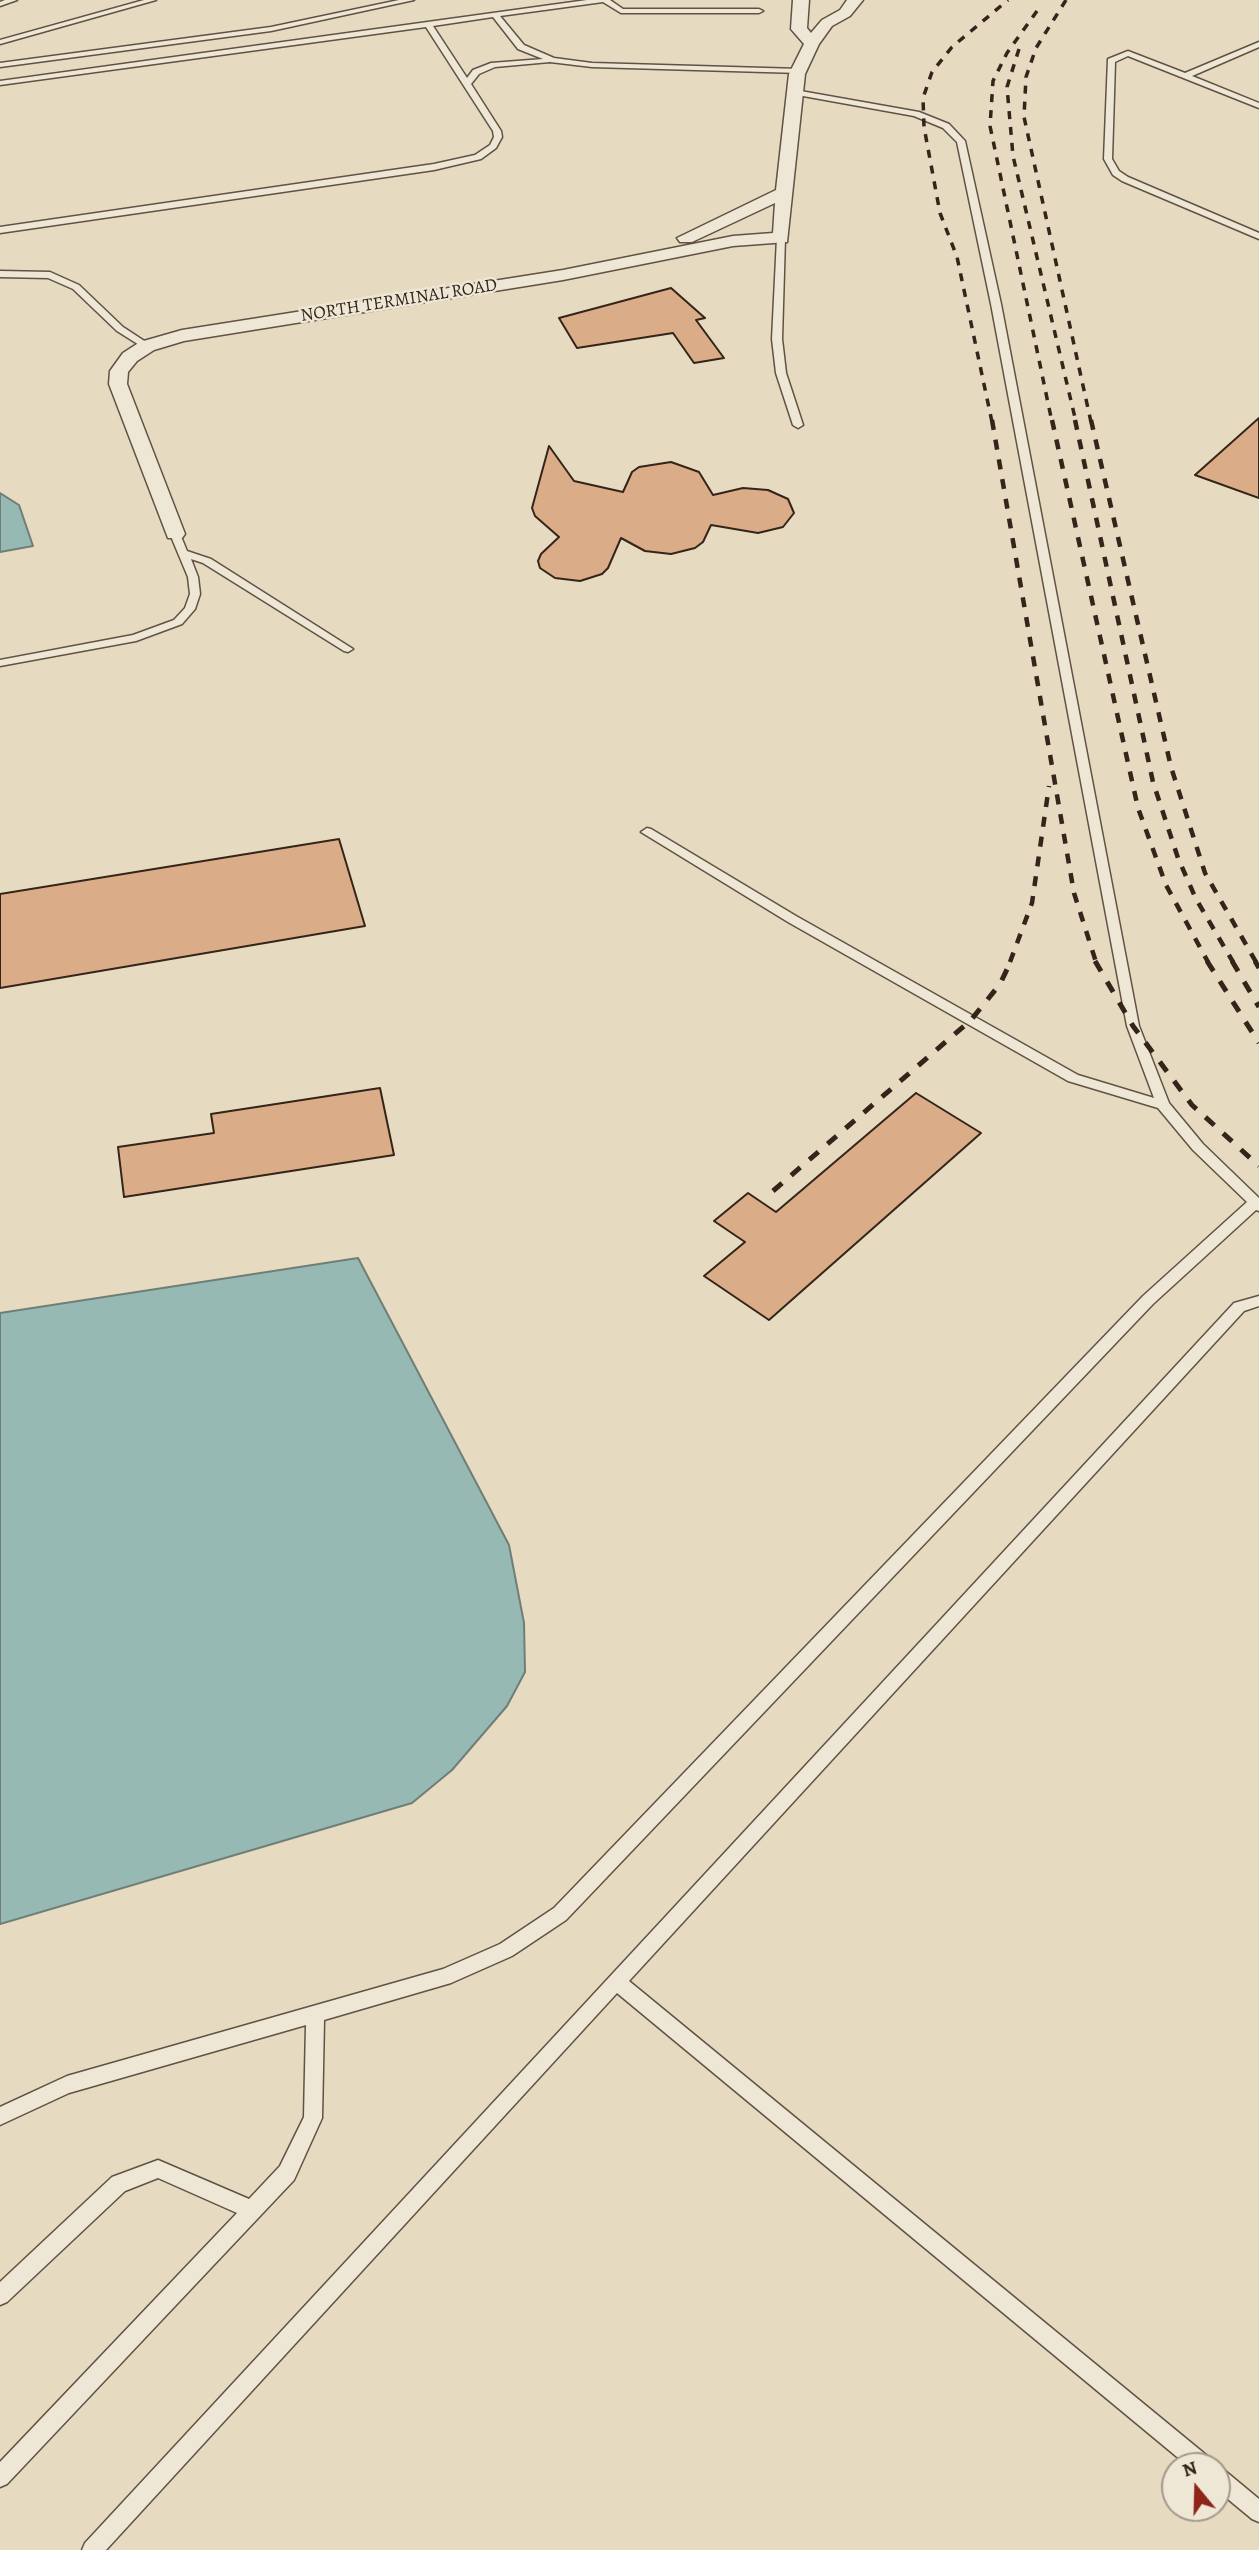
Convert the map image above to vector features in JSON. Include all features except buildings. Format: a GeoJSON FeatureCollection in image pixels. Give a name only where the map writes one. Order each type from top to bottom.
{"type":"FeatureCollection","features":[{"type":"Feature","properties":{"kind":"street"},"geometry":{"type":"LineString","coordinates":[[801,0],[799,29],[812,43]]}},
{"type":"Feature","properties":{"kind":"street"},"geometry":{"type":"LineString","coordinates":[[827,23],[824,10],[831,0]]}},
{"type":"Feature","properties":{"kind":"street"},"geometry":{"type":"LineString","coordinates":[[781,238],[795,92],[800,71],[812,43],[827,23],[845,13],[855,0]]}},
{"type":"Feature","properties":{"kind":"street","name":"NORTH TERMINAL ROAD"},"geometry":{"type":"LineString","coordinates":[[652,255],[785,192]]}},
{"type":"Feature","properties":{"kind":"street","name":"NORTH TERMINAL ROAD"},"geometry":{"type":"LineString","coordinates":[[175,534],[118,384],[119,371],[130,357],[147,346],[183,336],[562,275],[733,241],[781,238]]}},
{"type":"Feature","properties":{"kind":"lane"},"geometry":{"type":"LineString","coordinates":[[0,4],[13,0]]}},
{"type":"Feature","properties":{"kind":"lane"},"geometry":{"type":"LineString","coordinates":[[0,42],[152,0]]}},
{"type":"Feature","properties":{"kind":"lane"},"geometry":{"type":"LineString","coordinates":[[0,65],[271,29],[410,0]]}},
{"type":"Feature","properties":{"kind":"lane"},"geometry":{"type":"LineString","coordinates":[[0,83],[604,0],[621,11],[759,11]]}},
{"type":"Feature","properties":{"kind":"lane"},"geometry":{"type":"LineString","coordinates":[[495,15],[521,47],[552,60]]}},
{"type":"Feature","properties":{"kind":"lane"},"geometry":{"type":"LineString","coordinates":[[0,230],[434,167],[478,157],[493,146],[498,131],[428,24]]}},
{"type":"Feature","properties":{"kind":"lane"},"geometry":{"type":"LineString","coordinates":[[1185,76],[1259,44]]}},
{"type":"Feature","properties":{"kind":"lane"},"geometry":{"type":"LineString","coordinates":[[1259,106],[1128,53],[1111,61],[1108,159],[1111,167],[1125,179],[1259,236]]}},
{"type":"Feature","properties":{"kind":"lane"},"geometry":{"type":"LineString","coordinates":[[466,85],[476,72],[494,65],[552,60],[592,65],[800,71]]}},
{"type":"Feature","properties":{"kind":"lane"},"geometry":{"type":"LineString","coordinates":[[0,2116],[67,2085],[445,1977],[506,1950],[560,1914],[1148,1300],[1257,1204],[1198,1147],[1163,1105],[1133,1026],[996,304],[961,141],[954,131],[926,117],[795,92]]}},
{"type":"Feature","properties":{"kind":"lane"},"geometry":{"type":"LineString","coordinates":[[781,238],[777,339],[781,373],[798,425]]}},
{"type":"Feature","properties":{"kind":"lane"},"geometry":{"type":"LineString","coordinates":[[0,274],[50,275],[76,286],[120,329],[147,346]]}},
{"type":"Feature","properties":{"kind":"lane"},"geometry":{"type":"LineString","coordinates":[[0,663],[136,638],[178,622],[190,609],[195,594],[193,577],[175,534]]}},
{"type":"Feature","properties":{"kind":"lane"},"geometry":{"type":"LineString","coordinates":[[184,554],[207,562],[348,649]]}},
{"type":"Feature","properties":{"kind":"lane"},"geometry":{"type":"LineString","coordinates":[[647,832],[792,919],[1073,1078],[1163,1105]]}},
{"type":"Feature","properties":{"kind":"lane"},"geometry":{"type":"LineString","coordinates":[[92,2550],[1239,1307],[1259,1301]]}},
{"type":"Feature","properties":{"kind":"lane"},"geometry":{"type":"LineString","coordinates":[[617,1981],[1187,2452]]}},
{"type":"Feature","properties":{"kind":"lane"},"geometry":{"type":"LineString","coordinates":[[0,2477],[287,2173],[313,2118],[315,2016]]}},
{"type":"Feature","properties":{"kind":"lane"},"geometry":{"type":"LineString","coordinates":[[0,2295],[119,2184],[158,2169],[252,2210]]}},
{"type":"Feature","properties":{"kind":"lane"},"geometry":{"type":"LineString","coordinates":[[1231,2489],[1259,2512]]}},
{"type":"Feature","properties":{"kind":"water"},"geometry":{"type":"Polygon","coordinates":[[[0,493],[19,505],[33,546],[0,552],[0,493]]]}},
{"type":"Feature","properties":{"kind":"water"},"geometry":{"type":"Polygon","coordinates":[[[358,1258],[509,1545],[524,1623],[525,1672],[507,1706],[452,1770],[412,1803],[0,1924],[0,1313],[358,1258]]]}},
{"type":"Feature","properties":{"kind":"railway"},"geometry":{"type":"LineString","coordinates":[[992,422],[957,257],[940,213],[924,127],[923,98],[932,72],[952,47],[1008,0]]}},
{"type":"Feature","properties":{"kind":"railway"},"geometry":{"type":"LineString","coordinates":[[1066,0],[1036,48],[1026,77],[1024,117],[1091,422]]}},
{"type":"Feature","properties":{"kind":"railway"},"geometry":{"type":"LineString","coordinates":[[1037,11],[1007,53],[993,81],[990,126],[1052,422]]}},
{"type":"Feature","properties":{"kind":"railway"},"geometry":{"type":"LineString","coordinates":[[1019,49],[1007,87],[1013,156],[1076,422]]}},
{"type":"Feature","properties":{"kind":"railway"},"geometry":{"type":"LineString","coordinates":[[992,420],[1074,893],[1096,962]]}},
{"type":"Feature","properties":{"kind":"railway"},"geometry":{"type":"LineString","coordinates":[[1052,420],[1138,808],[1166,885],[1208,962]]}},
{"type":"Feature","properties":{"kind":"railway"},"geometry":{"type":"LineString","coordinates":[[1075,420],[1153,782],[1178,858],[1196,899],[1233,962]]}},
{"type":"Feature","properties":{"kind":"railway"},"geometry":{"type":"LineString","coordinates":[[1091,420],[1171,767],[1205,873],[1256,962]]}},
{"type":"Feature","properties":{"kind":"railway"},"geometry":{"type":"LineString","coordinates":[[1010,962],[1032,903],[1049,786]]}},
{"type":"Feature","properties":{"kind":"railway"},"geometry":{"type":"LineString","coordinates":[[773,1191],[971,1020],[1000,984],[1011,961]]}},
{"type":"Feature","properties":{"kind":"railway"},"geometry":{"type":"LineString","coordinates":[[1095,961],[1133,1026],[1192,1105],[1259,1166]]}},
{"type":"Feature","properties":{"kind":"railway"},"geometry":{"type":"LineString","coordinates":[[1207,961],[1259,1043]]}},
{"type":"Feature","properties":{"kind":"railway"},"geometry":{"type":"LineString","coordinates":[[1232,961],[1259,1007]]}},
{"type":"Feature","properties":{"kind":"railway"},"geometry":{"type":"LineString","coordinates":[[1255,961],[1259,968]]}}]}
